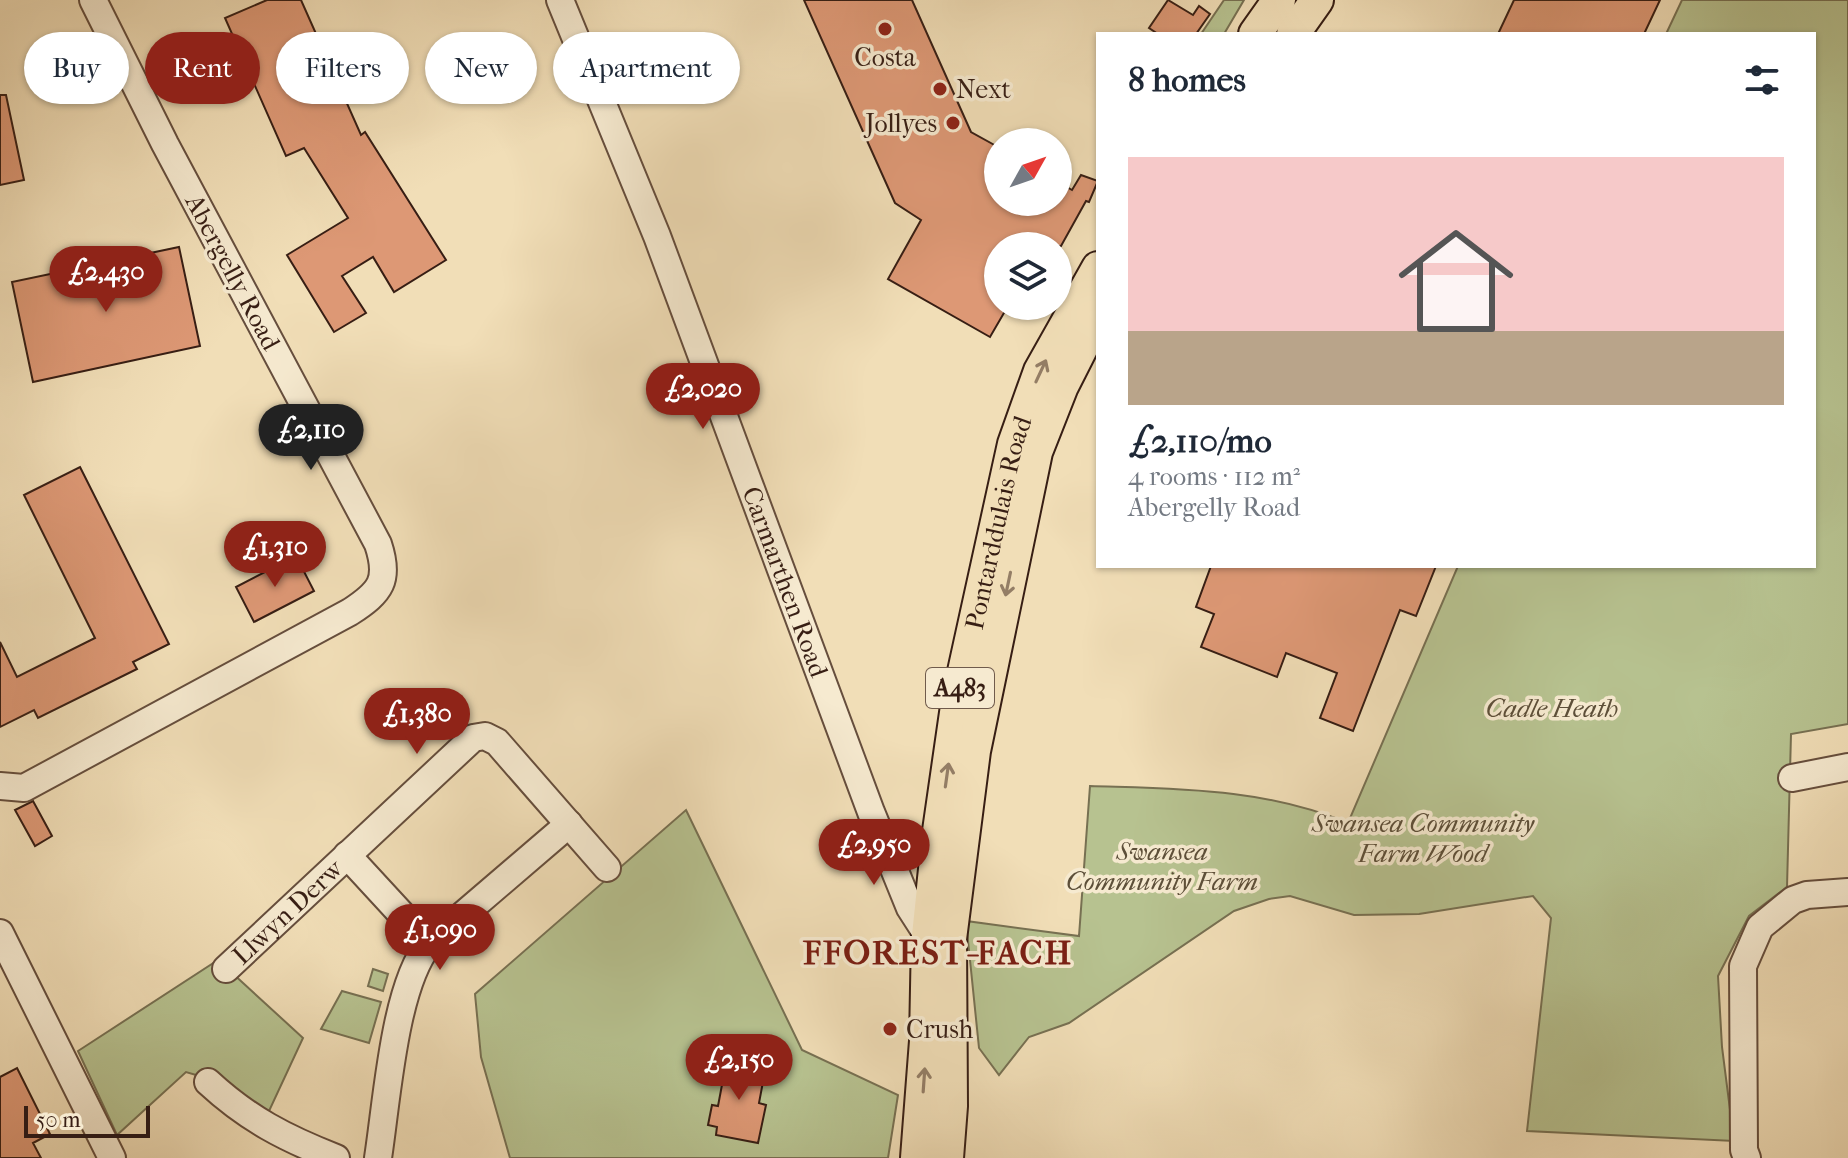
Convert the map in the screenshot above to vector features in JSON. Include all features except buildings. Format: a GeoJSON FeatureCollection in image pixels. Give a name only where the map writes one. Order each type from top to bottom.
{"type":"FeatureCollection","features":[{"type":"Feature","properties":{"kind":"main road"},"geometry":{"type":"LineString","coordinates":[[1256,32],[1279,0]]}},
{"type":"Feature","properties":{"kind":"main road"},"geometry":{"type":"LineString","coordinates":[[1294,32],[1317,0]]}},
{"type":"Feature","properties":{"kind":"main road","name":"Pontarddulais Road"},"geometry":{"type":"LineString","coordinates":[[939,937],[939,831],[958,699],[1014,444],[1040,371],[1096,272]]}},
{"type":"Feature","properties":{"kind":"main road","name":"Pontarddulais Road"},"geometry":{"type":"LineString","coordinates":[[939,937],[1036,452],[1062,386],[1096,319]]}},
{"type":"Feature","properties":{"kind":"main road","name":"A483"},"geometry":{"type":"LineString","coordinates":[[917,1158],[926,1041],[939,937]]}},
{"type":"Feature","properties":{"kind":"main road","name":"A483"},"geometry":{"type":"LineString","coordinates":[[939,937],[951,1106],[947,1158]]}},
{"type":"Feature","properties":{"kind":"street","name":"Abergelly Road"},"geometry":{"type":"LineString","coordinates":[[0,786],[24,788],[350,612],[377,591],[384,570],[378,544],[165,144],[93,0]]}},
{"type":"Feature","properties":{"kind":"street","name":"Carmarthen Road"},"geometry":{"type":"LineString","coordinates":[[560,0],[657,236],[910,908],[939,937]]}},
{"type":"Feature","properties":{"kind":"street","name":"Llwyn Derw"},"geometry":{"type":"LineString","coordinates":[[226,969],[473,738],[485,736],[497,742],[607,868]]}},
{"type":"Feature","properties":{"kind":"street"},"geometry":{"type":"LineString","coordinates":[[1792,778],[1848,767]]}},
{"type":"Feature","properties":{"kind":"street"},"geometry":{"type":"LineString","coordinates":[[378,1158],[406,992],[420,954],[569,824]]}},
{"type":"Feature","properties":{"kind":"street","name":"Llwyn Derw"},"geometry":{"type":"LineString","coordinates":[[347,855],[429,944]]}},
{"type":"Feature","properties":{"kind":"street"},"geometry":{"type":"LineString","coordinates":[[1747,1158],[1744,1150],[1743,966],[1760,927],[1793,900],[1807,895],[1848,892]]}},
{"type":"Feature","properties":{"kind":"street"},"geometry":{"type":"LineString","coordinates":[[0,933],[112,1158]]}},
{"type":"Feature","properties":{"kind":"street"},"geometry":{"type":"LineString","coordinates":[[208,1082],[247,1116],[269,1130],[336,1158]]}},
{"type":"Feature","properties":{"kind":"green space"},"geometry":{"type":"Polygon","coordinates":[[[1224,0],[1244,0],[1225,32],[1202,32],[1224,0]]]}},
{"type":"Feature","properties":{"kind":"green space"},"geometry":{"type":"Polygon","coordinates":[[[1682,0],[1848,0],[1848,724],[1791,734],[1787,887],[1749,916],[1718,976],[1722,1047],[1734,1141],[1527,1131],[1551,918],[1533,896],[1419,914],[1354,915],[1290,896],[1269,899],[1234,911],[1069,1023],[1029,1037],[999,1075],[979,1048],[966,921],[1079,936],[1090,786],[1221,792],[1285,803],[1348,823],[1457,568],[1816,568],[1816,32],[1667,32],[1682,0]]]}},
{"type":"Feature","properties":{"kind":"green space"},"geometry":{"type":"Polygon","coordinates":[[[686,810],[802,1050],[898,1095],[888,1158],[510,1158],[481,1057],[475,994],[686,810]]]}},
{"type":"Feature","properties":{"kind":"green space"},"geometry":{"type":"Polygon","coordinates":[[[218,960],[303,1038],[263,1124],[203,1077],[186,1072],[117,1135],[78,1051],[218,960]]]}},
{"type":"Feature","properties":{"kind":"green space"},"geometry":{"type":"Polygon","coordinates":[[[373,969],[388,974],[383,991],[368,986],[373,969]]]}},
{"type":"Feature","properties":{"kind":"green space"},"geometry":{"type":"Polygon","coordinates":[[[342,991],[381,1002],[369,1043],[321,1029],[342,991]]]}},
{"type":"Feature","properties":{"kind":"place","name":"Costa"},"geometry":{"type":"Point","coordinates":[885,29]}},
{"type":"Feature","properties":{"kind":"place","name":"Next"},"geometry":{"type":"Point","coordinates":[940,89]}},
{"type":"Feature","properties":{"kind":"place","name":"Jollyes"},"geometry":{"type":"Point","coordinates":[953,123]}},
{"type":"Feature","properties":{"kind":"place","name":"Crush"},"geometry":{"type":"Point","coordinates":[890,1029]}},
{"type":"Feature","properties":{"kind":"district","name":"FFOREST-FACH"},"geometry":{"type":"Point","coordinates":[938,952]}},
{"type":"Feature","properties":{"kind":"park label","name":"Cadle Heath"},"geometry":{"type":"Point","coordinates":[1552,708]}},
{"type":"Feature","properties":{"kind":"park label","name":"Swansea Community Farm Wood"},"geometry":{"type":"Point","coordinates":[1423,838]}},
{"type":"Feature","properties":{"kind":"park label","name":"Swansea Community Farm"},"geometry":{"type":"Point","coordinates":[1162,866]}}]}
